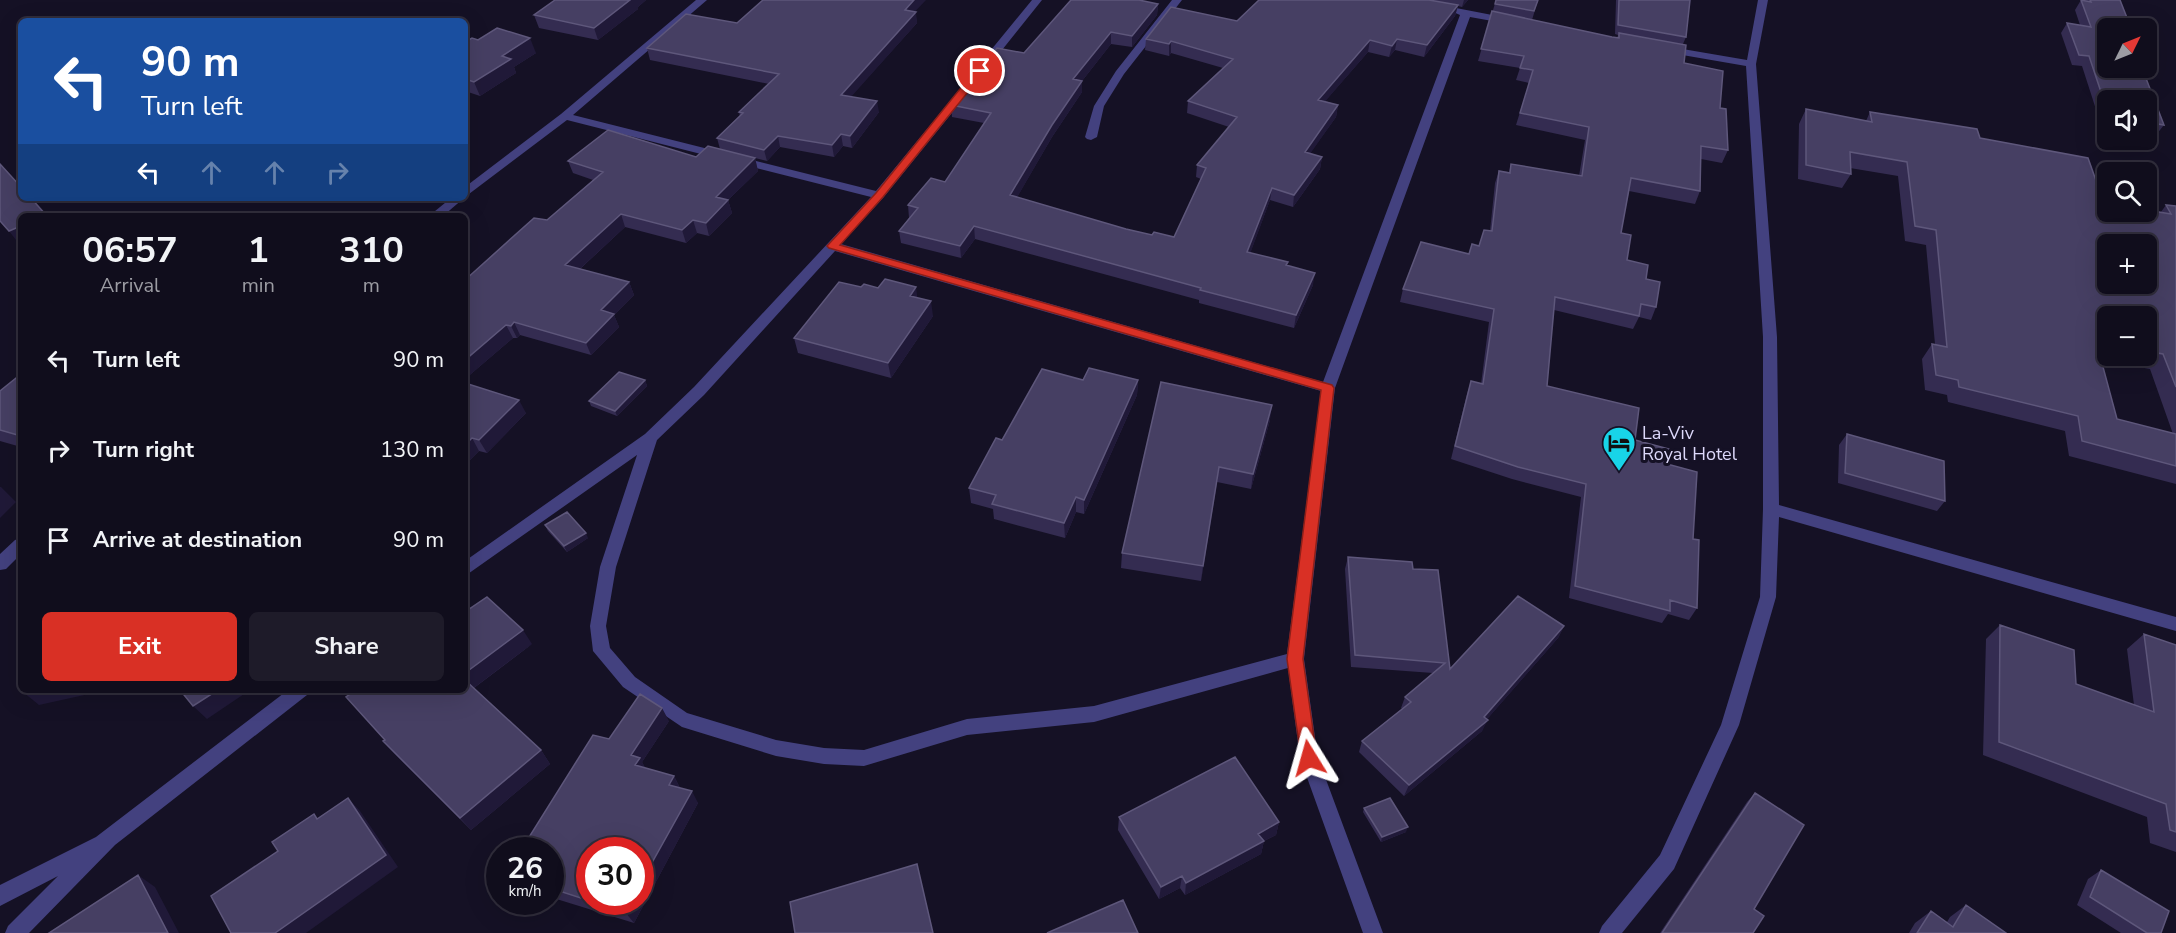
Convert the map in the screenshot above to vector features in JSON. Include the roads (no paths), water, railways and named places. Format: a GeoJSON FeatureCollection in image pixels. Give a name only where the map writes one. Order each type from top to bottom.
{"type":"FeatureCollection","features":[{"type":"Feature","properties":{"kind":"street"},"geometry":{"type":"LineString","coordinates":[[468,191],[565,116],[702,0]]}},
{"type":"Feature","properties":{"kind":"street"},"geometry":{"type":"LineString","coordinates":[[468,568],[650,438],[699,390],[879,195],[1037,0]]}},
{"type":"Feature","properties":{"kind":"street"},"geometry":{"type":"LineString","coordinates":[[1091,137],[1099,106],[1120,73],[1177,0]]}},
{"type":"Feature","properties":{"kind":"street"},"geometry":{"type":"LineString","coordinates":[[1609,933],[1667,862],[1730,725],[1768,597],[1771,509],[1770,338],[1751,64],[1763,0]]}},
{"type":"Feature","properties":{"kind":"street"},"geometry":{"type":"LineString","coordinates":[[1444,9],[1523,23]]}},
{"type":"Feature","properties":{"kind":"street"},"geometry":{"type":"LineString","coordinates":[[1373,933],[1309,758],[1295,659],[1328,388],[1466,13]]}},
{"type":"Feature","properties":{"kind":"street"},"geometry":{"type":"LineString","coordinates":[[1648,46],[1751,64]]}},
{"type":"Feature","properties":{"kind":"street"},"geometry":{"type":"LineString","coordinates":[[565,116],[879,195]]}},
{"type":"Feature","properties":{"kind":"street"},"geometry":{"type":"LineString","coordinates":[[439,213],[454,201]]}},
{"type":"Feature","properties":{"kind":"street"},"geometry":{"type":"LineString","coordinates":[[833,246],[1328,388]]}},
{"type":"Feature","properties":{"kind":"street"},"geometry":{"type":"LineString","coordinates":[[650,438],[608,567],[598,626],[602,651],[629,682],[682,719],[776,748],[824,756],[864,758],[967,727],[1094,714],[1295,659]]}},
{"type":"Feature","properties":{"kind":"street"},"geometry":{"type":"LineString","coordinates":[[1771,509],[2176,624]]}},
{"type":"Feature","properties":{"kind":"street"},"geometry":{"type":"LineString","coordinates":[[0,564],[18,547]]}},
{"type":"Feature","properties":{"kind":"street"},"geometry":{"type":"LineString","coordinates":[[15,933],[108,839],[297,693]]}},
{"type":"Feature","properties":{"kind":"street"},"geometry":{"type":"LineString","coordinates":[[0,896],[108,839]]}},
{"type":"Feature","properties":{"kind":"place","name":"La-Viv Royal Hotel"},"geometry":{"type":"Point","coordinates":[1619,472]}}]}
